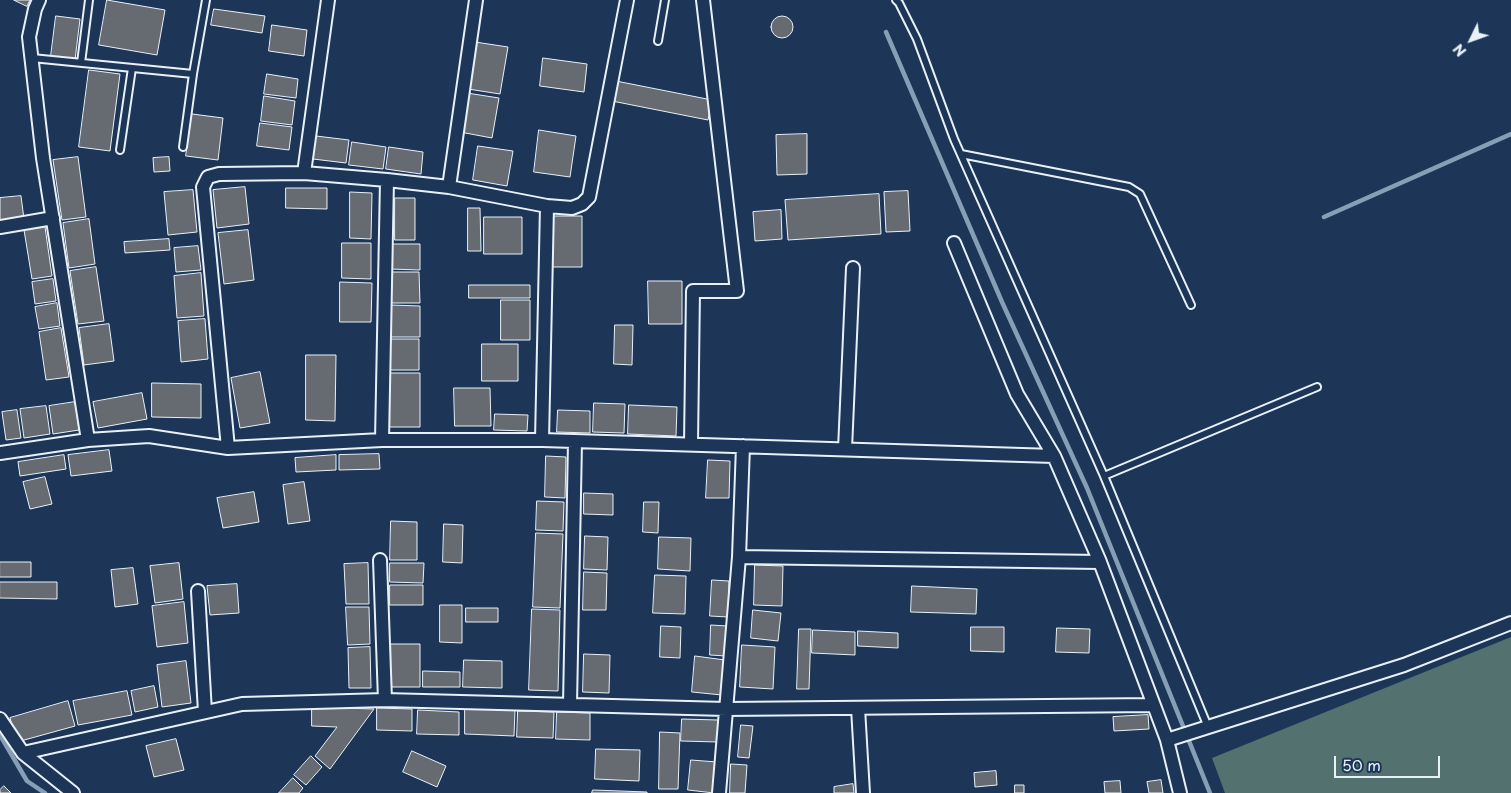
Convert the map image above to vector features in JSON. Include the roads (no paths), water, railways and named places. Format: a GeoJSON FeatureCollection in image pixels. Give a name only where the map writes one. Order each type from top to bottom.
{"type":"FeatureCollection","features":[{"type":"Feature","properties":{"kind":"street"},"geometry":{"type":"LineString","coordinates":[[39,0],[35,9],[29,37],[43,158],[88,440]]}},
{"type":"Feature","properties":{"kind":"street"},"geometry":{"type":"LineString","coordinates":[[304,174],[328,0]]}},
{"type":"Feature","properties":{"kind":"street"},"geometry":{"type":"LineString","coordinates":[[449,187],[476,0]]}},
{"type":"Feature","properties":{"kind":"street"},"geometry":{"type":"LineString","coordinates":[[228,448],[203,186],[208,176],[219,174],[304,174],[387,180],[449,187],[547,206],[572,208],[582,204],[589,197],[627,0]]}},
{"type":"Feature","properties":{"kind":"street"},"geometry":{"type":"LineString","coordinates":[[691,444],[693,291],[738,291],[703,0]]}},
{"type":"Feature","properties":{"kind":"street"},"geometry":{"type":"LineString","coordinates":[[382,440],[387,180]]}},
{"type":"Feature","properties":{"kind":"street"},"geometry":{"type":"LineString","coordinates":[[542,440],[547,206]]}},
{"type":"Feature","properties":{"kind":"street"},"geometry":{"type":"LineString","coordinates":[[0,227],[53,218]]}},
{"type":"Feature","properties":{"kind":"street"},"geometry":{"type":"LineString","coordinates":[[954,243],[1017,394],[1054,456],[1100,562],[1167,740],[1180,793]]}},
{"type":"Feature","properties":{"kind":"street"},"geometry":{"type":"LineString","coordinates":[[845,449],[853,268]]}},
{"type":"Feature","properties":{"kind":"street"},"geometry":{"type":"LineString","coordinates":[[0,453],[88,440],[149,436],[228,448],[382,440],[542,440],[1054,456]]}},
{"type":"Feature","properties":{"kind":"street"},"geometry":{"type":"LineString","coordinates":[[570,704],[575,442]]}},
{"type":"Feature","properties":{"kind":"street"},"geometry":{"type":"LineString","coordinates":[[719,793],[739,557],[743,446]]}},
{"type":"Feature","properties":{"kind":"street"},"geometry":{"type":"LineString","coordinates":[[739,557],[1100,562]]}},
{"type":"Feature","properties":{"kind":"street"},"geometry":{"type":"LineString","coordinates":[[380,560],[385,700]]}},
{"type":"Feature","properties":{"kind":"street"},"geometry":{"type":"LineString","coordinates":[[198,591],[205,712]]}},
{"type":"Feature","properties":{"kind":"street"},"geometry":{"type":"LineString","coordinates":[[1167,740],[1404,664],[1511,623]]}},
{"type":"Feature","properties":{"kind":"street"},"geometry":{"type":"LineString","coordinates":[[23,753],[242,704],[385,700],[726,709],[1153,704]]}},
{"type":"Feature","properties":{"kind":"street"},"geometry":{"type":"LineString","coordinates":[[858,708],[863,793]]}},
{"type":"Feature","properties":{"kind":"street"},"geometry":{"type":"LineString","coordinates":[[0,719],[23,753],[68,791]]}},
{"type":"Feature","properties":{"kind":"lane"},"geometry":{"type":"LineString","coordinates":[[81,63],[89,0]]}},
{"type":"Feature","properties":{"kind":"lane"},"geometry":{"type":"LineString","coordinates":[[183,147],[206,0]]}},
{"type":"Feature","properties":{"kind":"lane"},"geometry":{"type":"LineString","coordinates":[[658,41],[665,0]]}},
{"type":"Feature","properties":{"kind":"lane"},"geometry":{"type":"LineString","coordinates":[[896,0],[917,38],[961,154],[1104,476],[1208,727]]}},
{"type":"Feature","properties":{"kind":"lane"},"geometry":{"type":"LineString","coordinates":[[32,58],[193,74]]}},
{"type":"Feature","properties":{"kind":"lane"},"geometry":{"type":"LineString","coordinates":[[120,150],[132,68]]}},
{"type":"Feature","properties":{"kind":"lane"},"geometry":{"type":"LineString","coordinates":[[961,154],[1129,187],[1136,190],[1140,194],[1190,305]]}},
{"type":"Feature","properties":{"kind":"lane"},"geometry":{"type":"LineString","coordinates":[[1104,476],[1317,387]]}},
{"type":"Feature","properties":{"kind":"waterway"},"geometry":{"type":"LineString","coordinates":[[886,32],[1002,302],[1087,488],[1210,793]]}},
{"type":"Feature","properties":{"kind":"waterway"},"geometry":{"type":"LineString","coordinates":[[1324,217],[1511,134]]}},
{"type":"Feature","properties":{"kind":"waterway"},"geometry":{"type":"LineString","coordinates":[[0,735],[27,781],[45,793]]}}]}
